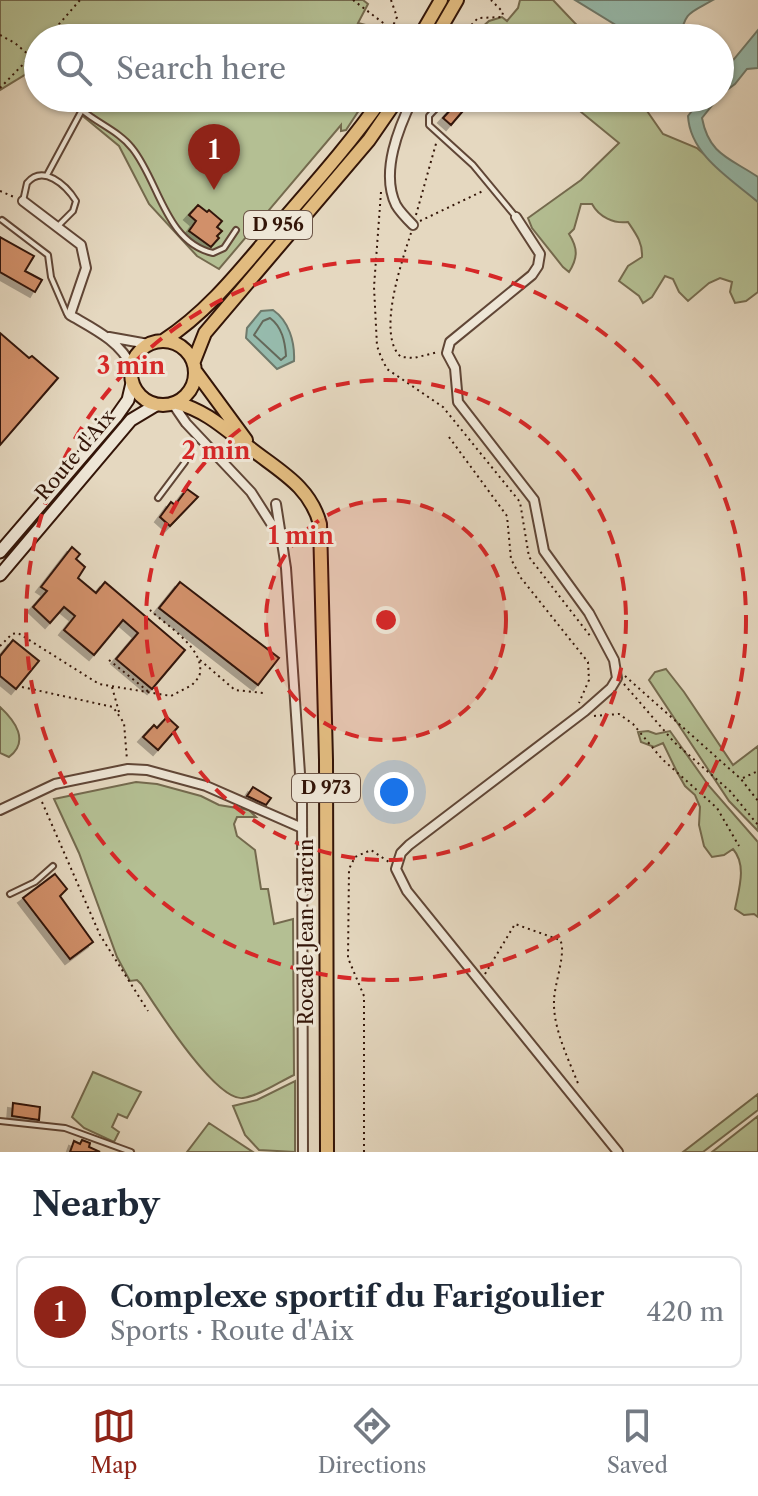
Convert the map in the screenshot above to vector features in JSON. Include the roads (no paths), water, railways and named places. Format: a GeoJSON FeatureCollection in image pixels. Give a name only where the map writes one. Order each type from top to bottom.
{"type":"FeatureCollection","features":[{"type":"Feature","properties":{"kind":"main road"},"geometry":{"type":"LineString","coordinates":[[427,24],[441,0]]}},
{"type":"Feature","properties":{"kind":"main road"},"geometry":{"type":"LineString","coordinates":[[443,24],[457,0]]}},
{"type":"Feature","properties":{"kind":"main road","name":"D 956"},"geometry":{"type":"LineString","coordinates":[[163,341],[192,321],[223,290],[372,112]]}},
{"type":"Feature","properties":{"kind":"main road","name":"D 956"},"geometry":{"type":"LineString","coordinates":[[195,367],[205,333],[369,140],[388,112]]}},
{"type":"Feature","properties":{"kind":"main road"},"geometry":{"type":"LineString","coordinates":[[163,341],[178,344],[195,367],[193,387],[175,403],[156,405],[141,397],[132,383],[132,367],[137,354],[148,344],[163,341]]}},
{"type":"Feature","properties":{"kind":"main road","name":"Rocade Jean Garcin"},"geometry":{"type":"LineString","coordinates":[[195,367],[255,452]]}},
{"type":"Feature","properties":{"kind":"main road","name":"Route d'Aix"},"geometry":{"type":"LineString","coordinates":[[0,552],[116,417],[128,400],[132,383]]}},
{"type":"Feature","properties":{"kind":"main road","name":"Rocade Jean Garcin"},"geometry":{"type":"LineString","coordinates":[[175,403],[206,414],[301,488],[317,512],[320,524],[326,776],[327,1152]]}},
{"type":"Feature","properties":{"kind":"main road","name":"Route d'Aix"},"geometry":{"type":"LineString","coordinates":[[0,575],[131,420],[156,405]]}},
{"type":"Feature","properties":{"kind":"street"},"geometry":{"type":"LineString","coordinates":[[407,112],[397,135],[391,167],[393,198],[413,225]]}},
{"type":"Feature","properties":{"kind":"street"},"geometry":{"type":"LineString","coordinates":[[23,201],[81,245],[86,268],[70,315],[104,335],[124,353],[132,367]]}},
{"type":"Feature","properties":{"kind":"street"},"geometry":{"type":"LineString","coordinates":[[516,217],[536,244],[540,254],[538,266],[532,275],[454,338],[447,348],[456,374],[458,402],[534,500],[544,551],[589,613],[614,660],[617,676],[611,688],[573,720],[409,845],[401,853],[397,865],[407,891],[618,1152]]}},
{"type":"Feature","properties":{"kind":"street"},"geometry":{"type":"LineString","coordinates":[[104,335],[148,344]]}},
{"type":"Feature","properties":{"kind":"street"},"geometry":{"type":"LineString","coordinates":[[175,403],[186,423],[251,492],[284,543]]}},
{"type":"Feature","properties":{"kind":"street","name":"Rocade Jean Garcin"},"geometry":{"type":"LineString","coordinates":[[276,504],[284,543],[302,828],[303,1152]]}},
{"type":"Feature","properties":{"kind":"street"},"geometry":{"type":"LineString","coordinates":[[0,810],[34,792],[75,778],[128,769],[147,770],[206,786],[302,828]]}},
{"type":"Feature","properties":{"kind":"lane"},"geometry":{"type":"LineString","coordinates":[[47,175],[81,112]]}},
{"type":"Feature","properties":{"kind":"lane"},"geometry":{"type":"LineString","coordinates":[[85,112],[132,148],[176,227],[197,246],[213,253],[220,251],[236,230]]}},
{"type":"Feature","properties":{"kind":"lane"},"geometry":{"type":"LineString","coordinates":[[434,112],[427,120],[438,135],[467,158],[516,217]]}},
{"type":"Feature","properties":{"kind":"lane"},"geometry":{"type":"LineString","coordinates":[[23,201],[30,179],[47,175],[69,189],[76,201],[73,211],[58,226]]}},
{"type":"Feature","properties":{"kind":"lane"},"geometry":{"type":"LineString","coordinates":[[2,220],[48,255],[51,277],[67,314]]}},
{"type":"Feature","properties":{"kind":"lane"},"geometry":{"type":"LineString","coordinates":[[158,498],[185,462]]}},
{"type":"Feature","properties":{"kind":"lane"},"geometry":{"type":"LineString","coordinates":[[10,894],[35,882],[53,866]]}},
{"type":"Feature","properties":{"kind":"lane"},"geometry":{"type":"LineString","coordinates":[[0,1121],[65,1128],[131,1152]]}},
{"type":"Feature","properties":{"kind":"water"},"geometry":{"type":"Polygon","coordinates":[[[575,0],[713,0],[690,14],[684,24],[614,24],[575,0]]]}},
{"type":"Feature","properties":{"kind":"water"},"geometry":{"type":"Polygon","coordinates":[[[758,30],[758,68],[747,69],[734,85],[734,59],[758,30]]]}},
{"type":"Feature","properties":{"kind":"water"},"geometry":{"type":"Polygon","coordinates":[[[691,112],[707,112],[702,118],[715,148],[758,177],[758,202],[704,154],[690,130],[688,116],[691,112]]]}},
{"type":"Feature","properties":{"kind":"water"},"geometry":{"type":"Polygon","coordinates":[[[273,310],[287,326],[294,354],[294,361],[277,369],[246,338],[247,328],[261,311],[273,310]]]}},
{"type":"Feature","properties":{"kind":"place","name":"Complexe sportif du Farigoulier"},"geometry":{"type":"Point","coordinates":[214,190]}}]}
